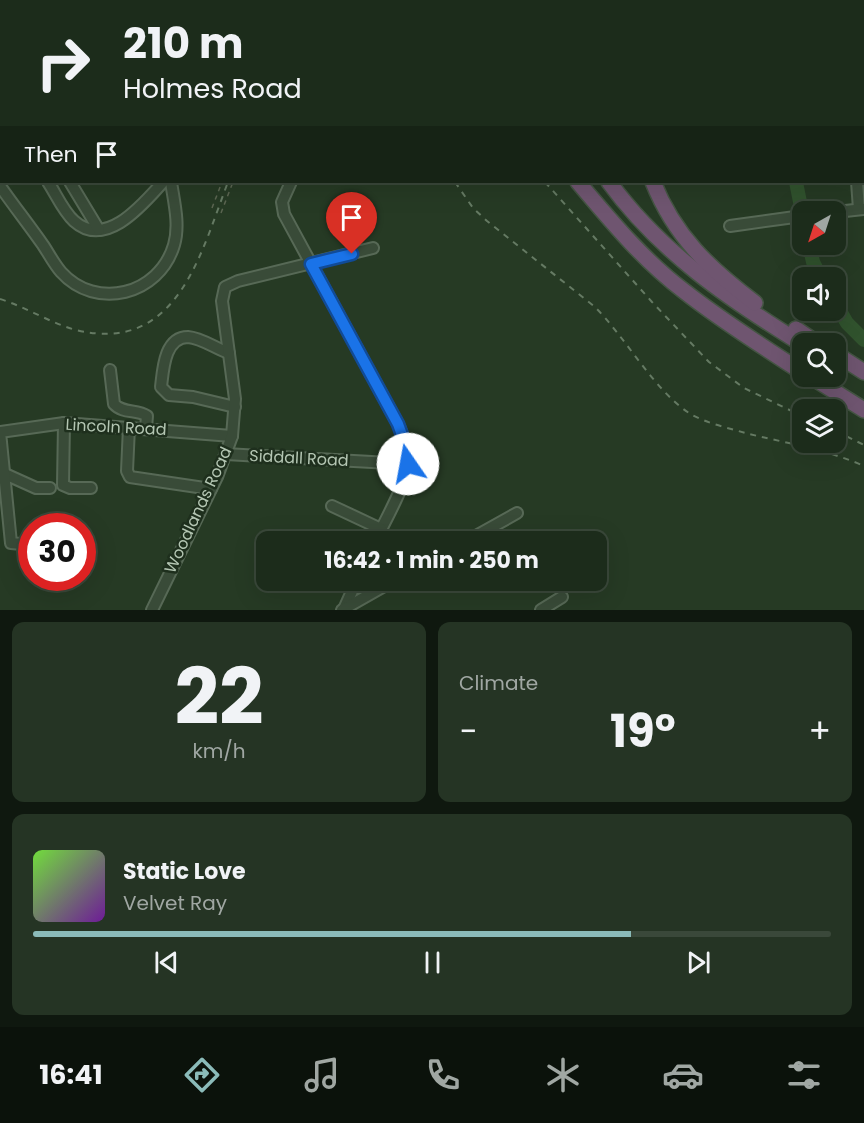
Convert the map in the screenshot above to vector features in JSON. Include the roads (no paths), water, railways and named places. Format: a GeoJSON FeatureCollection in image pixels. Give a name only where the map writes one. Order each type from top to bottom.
{"type":"FeatureCollection","features":[{"type":"Feature","properties":{"kind":"highway"},"geometry":{"type":"LineString","coordinates":[[582,183],[615,226],[645,258],[683,291],[792,366]]}},
{"type":"Feature","properties":{"kind":"highway"},"geometry":{"type":"LineString","coordinates":[[610,183],[651,232],[693,270],[753,314],[792,338]]}},
{"type":"Feature","properties":{"kind":"highway"},"geometry":{"type":"LineString","coordinates":[[654,183],[681,235],[698,256],[763,310],[800,333]]}},
{"type":"Feature","properties":{"kind":"highway"},"geometry":{"type":"LineString","coordinates":[[661,183],[670,204],[686,230],[731,284]]}},
{"type":"Feature","properties":{"kind":"highway"},"geometry":{"type":"LineString","coordinates":[[846,360],[864,372]]}},
{"type":"Feature","properties":{"kind":"highway"},"geometry":{"type":"LineString","coordinates":[[846,370],[864,382]]}},
{"type":"Feature","properties":{"kind":"highway"},"geometry":{"type":"LineString","coordinates":[[827,387],[864,410]]}},
{"type":"Feature","properties":{"kind":"street"},"geometry":{"type":"LineString","coordinates":[[49,183],[75,222],[89,230],[99,230],[120,223],[162,183]]}},
{"type":"Feature","properties":{"kind":"street"},"geometry":{"type":"LineString","coordinates":[[71,183],[99,230]]}},
{"type":"Feature","properties":{"kind":"street"},"geometry":{"type":"LineString","coordinates":[[0,186],[61,272],[84,288],[104,295],[122,293],[144,284],[159,273],[169,259],[175,243],[176,227],[171,183]]}},
{"type":"Feature","properties":{"kind":"street"},"geometry":{"type":"LineString","coordinates":[[291,183],[282,202],[284,214],[398,424],[406,446],[408,464],[381,529],[332,506]]}},
{"type":"Feature","properties":{"kind":"street"},"geometry":{"type":"LineString","coordinates":[[846,211],[862,209],[857,183]]}},
{"type":"Feature","properties":{"kind":"street"},"geometry":{"type":"LineString","coordinates":[[730,226],[792,217]]}},
{"type":"Feature","properties":{"kind":"street"},"geometry":{"type":"LineString","coordinates":[[311,264],[373,248]]}},
{"type":"Feature","properties":{"kind":"street","name":"Woodlands Road"},"geometry":{"type":"LineString","coordinates":[[152,610],[211,489],[232,436],[235,407],[222,292],[228,284],[311,264]]}},
{"type":"Feature","properties":{"kind":"street"},"geometry":{"type":"LineString","coordinates":[[229,353],[197,340],[182,339],[165,356],[161,387],[169,395],[193,397],[235,407]]}},
{"type":"Feature","properties":{"kind":"street"},"geometry":{"type":"LineString","coordinates":[[110,370],[114,404],[122,410],[144,413],[147,416],[146,428]]}},
{"type":"Feature","properties":{"kind":"street"},"geometry":{"type":"LineString","coordinates":[[64,423],[63,485],[70,488],[91,488]]}},
{"type":"Feature","properties":{"kind":"street","name":"Lincoln Road"},"geometry":{"type":"LineString","coordinates":[[0,432],[64,423],[232,436]]}},
{"type":"Feature","properties":{"kind":"street"},"geometry":{"type":"LineString","coordinates":[[129,427],[127,471],[130,477],[211,489]]}},
{"type":"Feature","properties":{"kind":"street"},"geometry":{"type":"LineString","coordinates":[[0,432],[5,474],[6,544]]}},
{"type":"Feature","properties":{"kind":"street","name":"Siddall Road"},"geometry":{"type":"LineString","coordinates":[[226,454],[408,464]]}},
{"type":"Feature","properties":{"kind":"street"},"geometry":{"type":"LineString","coordinates":[[5,474],[36,488],[50,488]]}},
{"type":"Feature","properties":{"kind":"street"},"geometry":{"type":"LineString","coordinates":[[485,531],[517,513]]}},
{"type":"Feature","properties":{"kind":"street"},"geometry":{"type":"LineString","coordinates":[[343,610],[352,591]]}},
{"type":"Feature","properties":{"kind":"street"},"geometry":{"type":"LineString","coordinates":[[343,610],[376,591]]}},
{"type":"Feature","properties":{"kind":"street"},"geometry":{"type":"LineString","coordinates":[[541,610],[562,597]]}},
{"type":"Feature","properties":{"kind":"waterway"},"geometry":{"type":"LineString","coordinates":[[796,183],[800,201]]}},
{"type":"Feature","properties":{"kind":"waterway"},"geometry":{"type":"LineString","coordinates":[[811,255],[816,267]]}},
{"type":"Feature","properties":{"kind":"waterway"},"geometry":{"type":"LineString","coordinates":[[846,321],[864,340]]}},
{"type":"Feature","properties":{"kind":"railway"},"geometry":{"type":"LineString","coordinates":[[0,299],[76,330],[111,334],[139,327],[162,313],[180,292],[195,266],[228,183]]}},
{"type":"Feature","properties":{"kind":"railway"},"geometry":{"type":"LineString","coordinates":[[456,183],[473,208],[487,221],[595,307],[652,378],[689,413],[718,425],[822,451],[864,466]]}},
{"type":"Feature","properties":{"kind":"railway"},"geometry":{"type":"LineString","coordinates":[[546,183],[709,362],[744,388],[792,411]]}},
{"type":"Feature","properties":{"kind":"railway"},"geometry":{"type":"LineString","coordinates":[[846,436],[864,445]]}}]}
